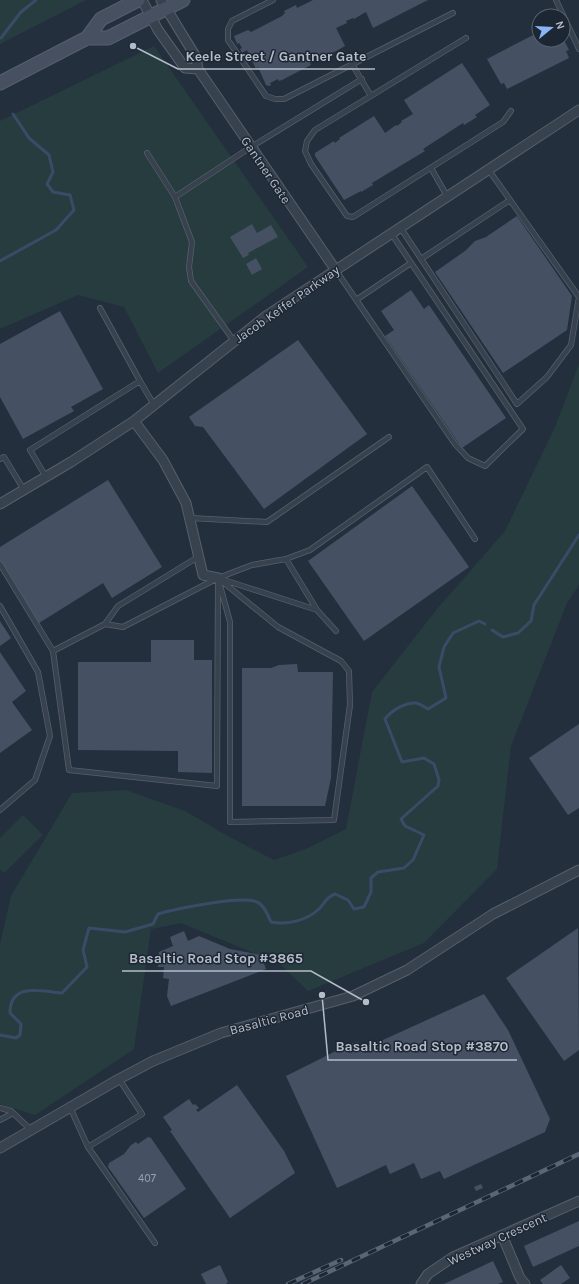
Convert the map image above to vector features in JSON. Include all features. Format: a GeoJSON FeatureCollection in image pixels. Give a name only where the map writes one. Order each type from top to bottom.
{"type":"FeatureCollection","features":[{"type":"Feature","properties":{"kind":"main road"},"geometry":{"type":"LineString","coordinates":[[87,38],[101,18],[138,0]]}},
{"type":"Feature","properties":{"kind":"main road"},"geometry":{"type":"LineString","coordinates":[[0,83],[87,38],[108,38],[151,17],[164,4],[183,0]]}},
{"type":"Feature","properties":{"kind":"street"},"geometry":{"type":"LineString","coordinates":[[142,0],[158,30],[185,68],[198,70]]}},
{"type":"Feature","properties":{"kind":"street","name":"Gantner Gate"},"geometry":{"type":"LineString","coordinates":[[164,4],[196,57],[198,70],[335,269]]}},
{"type":"Feature","properties":{"kind":"street","name":"Jacob Keffer Parkway"},"geometry":{"type":"LineString","coordinates":[[0,504],[46,477],[134,421],[266,316],[391,232],[579,110]]}},
{"type":"Feature","properties":{"kind":"street"},"geometry":{"type":"LineString","coordinates":[[134,421],[163,460],[186,503],[203,575],[218,578]]}},
{"type":"Feature","properties":{"kind":"street","name":"Basaltic Road"},"geometry":{"type":"LineString","coordinates":[[0,1148],[119,1078],[153,1061],[221,1033],[353,996],[406,970],[493,914],[579,870]]}},
{"type":"Feature","properties":{"kind":"street","name":"Westway Crescent"},"geometry":{"type":"LineString","coordinates":[[421,1284],[428,1274],[453,1257],[579,1201]]}},
{"type":"Feature","properties":{"kind":"street"},"geometry":{"type":"LineString","coordinates":[[502,1235],[520,1278],[525,1284]]}},
{"type":"Feature","properties":{"kind":"lane"},"geometry":{"type":"LineString","coordinates":[[273,0],[232,21],[228,29],[228,40],[266,96],[275,100],[284,99],[454,13]]}},
{"type":"Feature","properties":{"kind":"lane"},"geometry":{"type":"LineString","coordinates":[[556,0],[579,50]]}},
{"type":"Feature","properties":{"kind":"lane"},"geometry":{"type":"LineString","coordinates":[[466,38],[315,130],[307,141],[305,151],[311,164],[347,216],[353,217],[503,122],[511,111]]}},
{"type":"Feature","properties":{"kind":"lane"},"geometry":{"type":"LineString","coordinates":[[352,64],[371,96]]}},
{"type":"Feature","properties":{"kind":"lane"},"geometry":{"type":"LineString","coordinates":[[175,197],[251,148],[362,80]]}},
{"type":"Feature","properties":{"kind":"lane"},"geometry":{"type":"LineString","coordinates":[[147,153],[175,197],[192,242],[189,267],[191,281],[234,341]]}},
{"type":"Feature","properties":{"kind":"lane"},"geometry":{"type":"LineString","coordinates":[[431,168],[447,196]]}},
{"type":"Feature","properties":{"kind":"lane"},"geometry":{"type":"LineString","coordinates":[[400,227],[517,404],[548,378],[571,346],[579,297],[488,169]]}},
{"type":"Feature","properties":{"kind":"lane"},"geometry":{"type":"LineString","coordinates":[[421,259],[510,200]]}},
{"type":"Feature","properties":{"kind":"lane"},"geometry":{"type":"LineString","coordinates":[[335,269],[455,444],[468,458],[485,466],[523,430],[391,232]]}},
{"type":"Feature","properties":{"kind":"lane"},"geometry":{"type":"LineString","coordinates":[[356,300],[411,263]]}},
{"type":"Feature","properties":{"kind":"lane"},"geometry":{"type":"LineString","coordinates":[[100,308],[154,405]]}},
{"type":"Feature","properties":{"kind":"lane"},"geometry":{"type":"LineString","coordinates":[[46,477],[30,450],[140,381]]}},
{"type":"Feature","properties":{"kind":"lane"},"geometry":{"type":"LineString","coordinates":[[190,518],[267,522],[389,437]]}},
{"type":"Feature","properties":{"kind":"lane"},"geometry":{"type":"LineString","coordinates":[[0,460],[4,457],[24,490]]}},
{"type":"Feature","properties":{"kind":"lane"},"geometry":{"type":"LineString","coordinates":[[105,624],[123,627],[218,578],[252,565],[286,559],[310,550],[427,467],[475,539]]}},
{"type":"Feature","properties":{"kind":"lane"},"geometry":{"type":"LineString","coordinates":[[54,651],[105,624],[118,606],[198,557]]}},
{"type":"Feature","properties":{"kind":"lane"},"geometry":{"type":"LineString","coordinates":[[286,559],[317,610],[336,631]]}},
{"type":"Feature","properties":{"kind":"lane"},"geometry":{"type":"LineString","coordinates":[[0,564],[54,651],[69,770],[217,786],[218,578]]}},
{"type":"Feature","properties":{"kind":"lane"},"geometry":{"type":"LineString","coordinates":[[218,578],[278,627],[342,661],[349,671],[350,704],[334,820],[230,822],[230,622],[218,578]]}},
{"type":"Feature","properties":{"kind":"lane"},"geometry":{"type":"LineString","coordinates":[[218,578],[317,610]]}},
{"type":"Feature","properties":{"kind":"lane"},"geometry":{"type":"LineString","coordinates":[[0,606],[38,672],[50,736],[35,780],[0,810]]}},
{"type":"Feature","properties":{"kind":"lane"},"geometry":{"type":"LineString","coordinates":[[88,1147],[142,1114],[119,1078]]}},
{"type":"Feature","properties":{"kind":"lane"},"geometry":{"type":"LineString","coordinates":[[70,1107],[88,1147],[155,1243]]}},
{"type":"Feature","properties":{"kind":"lane"},"geometry":{"type":"LineString","coordinates":[[0,1108],[13,1113],[31,1130]]}},
{"type":"Feature","properties":{"kind":"lane"},"geometry":{"type":"LineString","coordinates":[[0,1120],[13,1113]]}},
{"type":"Feature","properties":{"kind":"green space"},"geometry":{"type":"Polygon","coordinates":[[[0,0],[86,0],[0,44],[0,0]]]}},
{"type":"Feature","properties":{"kind":"green space"},"geometry":{"type":"Polygon","coordinates":[[[154,46],[308,267],[158,373],[124,307],[78,295],[0,329],[0,121],[154,46]]]}},
{"type":"Feature","properties":{"kind":"green space"},"geometry":{"type":"Polygon","coordinates":[[[579,364],[579,585],[567,603],[511,746],[497,869],[424,943],[308,991],[280,964],[181,923],[151,929],[134,1049],[35,1115],[0,1104],[0,944],[11,896],[72,793],[126,790],[185,811],[226,835],[274,860],[306,849],[346,829],[372,692],[437,609],[505,531],[555,427],[579,364]]]}},
{"type":"Feature","properties":{"kind":"green space"},"geometry":{"type":"Polygon","coordinates":[[[23,815],[43,835],[4,873],[0,869],[0,838],[23,815]]]}},
{"type":"Feature","properties":{"kind":"building"},"geometry":{"type":"Polygon","coordinates":[[[313,0],[428,0],[373,28],[366,12],[354,19],[353,18],[346,21],[347,23],[336,28],[345,46],[318,61],[317,59],[310,63],[311,65],[282,80],[279,81],[278,79],[270,83],[271,85],[269,86],[266,85],[258,67],[256,69],[247,50],[242,53],[240,49],[242,48],[239,43],[237,44],[234,36],[248,30],[251,32],[282,16],[285,13],[284,11],[296,5],[297,8],[313,0]]]}},
{"type":"Feature","properties":{"kind":"building"},"geometry":{"type":"Polygon","coordinates":[[[531,36],[531,48],[568,48],[569,50],[566,51],[569,58],[507,89],[504,83],[501,84],[487,59],[531,36]]]}},
{"type":"Feature","properties":{"kind":"building"},"geometry":{"type":"Polygon","coordinates":[[[462,63],[490,105],[475,115],[477,117],[464,125],[463,123],[423,149],[425,151],[372,183],[373,185],[344,200],[315,156],[315,153],[334,141],[335,143],[340,139],[339,138],[374,116],[385,133],[396,125],[397,126],[402,122],[401,121],[413,114],[404,100],[462,63]]]}},
{"type":"Feature","properties":{"kind":"building"},"geometry":{"type":"Polygon","coordinates":[[[517,216],[572,296],[567,330],[503,373],[435,272],[465,251],[475,241],[486,237],[517,216]]]}},
{"type":"Feature","properties":{"kind":"building"},"geometry":{"type":"Polygon","coordinates":[[[252,224],[257,233],[271,225],[278,237],[248,253],[249,255],[243,258],[230,237],[252,224]]]}},
{"type":"Feature","properties":{"kind":"building"},"geometry":{"type":"Polygon","coordinates":[[[256,258],[262,269],[252,275],[246,264],[256,258]]]}},
{"type":"Feature","properties":{"kind":"building"},"geometry":{"type":"Polygon","coordinates":[[[411,290],[424,309],[429,305],[506,418],[462,448],[385,336],[394,330],[381,311],[411,290]]]}},
{"type":"Feature","properties":{"kind":"building"},"geometry":{"type":"Polygon","coordinates":[[[60,311],[103,389],[71,407],[74,411],[23,439],[0,397],[0,344],[60,311]]]}},
{"type":"Feature","properties":{"kind":"building"},"geometry":{"type":"Polygon","coordinates":[[[298,340],[367,434],[264,509],[203,427],[195,426],[189,417],[298,340]]]}},
{"type":"Feature","properties":{"kind":"building"},"geometry":{"type":"Polygon","coordinates":[[[108,480],[162,567],[112,598],[103,583],[39,623],[0,561],[0,547],[108,480]]]}},
{"type":"Feature","properties":{"kind":"building"},"geometry":{"type":"Polygon","coordinates":[[[412,486],[469,567],[364,641],[308,561],[412,486]]]}},
{"type":"Feature","properties":{"kind":"building"},"geometry":{"type":"Polygon","coordinates":[[[0,621],[11,638],[0,646],[0,621]]]}},
{"type":"Feature","properties":{"kind":"building"},"geometry":{"type":"Polygon","coordinates":[[[151,640],[194,640],[194,660],[212,660],[212,773],[178,772],[178,751],[78,750],[78,662],[151,662],[151,640]]]}},
{"type":"Feature","properties":{"kind":"building"},"geometry":{"type":"Polygon","coordinates":[[[0,652],[26,691],[12,702],[32,730],[0,753],[0,652]]]}},
{"type":"Feature","properties":{"kind":"building"},"geometry":{"type":"Polygon","coordinates":[[[297,664],[298,672],[333,672],[331,778],[325,806],[242,806],[242,668],[271,668],[279,665],[297,664]]]}},
{"type":"Feature","properties":{"kind":"building"},"geometry":{"type":"Polygon","coordinates":[[[579,724],[579,808],[568,815],[529,758],[579,724]]]}},
{"type":"Feature","properties":{"kind":"building"},"geometry":{"type":"Polygon","coordinates":[[[578,928],[579,1050],[564,1061],[506,978],[578,928]]]}},
{"type":"Feature","properties":{"kind":"building"},"geometry":{"type":"Polygon","coordinates":[[[184,931],[188,941],[199,936],[230,949],[261,955],[266,969],[171,1006],[167,996],[169,979],[163,978],[164,967],[158,967],[159,952],[173,946],[170,937],[184,931]]]}},
{"type":"Feature","properties":{"kind":"building"},"geometry":{"type":"Polygon","coordinates":[[[484,994],[508,1030],[550,1119],[545,1132],[444,1179],[440,1171],[421,1179],[414,1163],[390,1174],[386,1165],[337,1188],[286,1076],[350,1044],[358,1042],[361,1050],[484,994]]]}},
{"type":"Feature","properties":{"kind":"building"},"geometry":{"type":"Polygon","coordinates":[[[237,1085],[284,1151],[295,1173],[230,1218],[170,1131],[172,1130],[163,1117],[189,1099],[193,1105],[195,1104],[199,1108],[196,1110],[198,1112],[237,1085]]]}},
{"type":"Feature","properties":{"kind":"building"},"geometry":{"type":"Polygon","coordinates":[[[148,1137],[151,1138],[186,1189],[144,1218],[108,1167],[109,1163],[124,1154],[131,1145],[136,1142],[138,1144],[148,1137]]]}},
{"type":"Feature","properties":{"kind":"building"},"geometry":{"type":"Polygon","coordinates":[[[481,1184],[483,1188],[476,1191],[474,1187],[481,1184]]]}},
{"type":"Feature","properties":{"kind":"building"},"geometry":{"type":"Polygon","coordinates":[[[579,1221],[579,1246],[533,1267],[524,1246],[579,1221]]]}},
{"type":"Feature","properties":{"kind":"building"},"geometry":{"type":"Polygon","coordinates":[[[493,1261],[503,1282],[498,1284],[444,1284],[493,1261]]]}},
{"type":"Feature","properties":{"kind":"building"},"geometry":{"type":"Polygon","coordinates":[[[220,1265],[228,1282],[226,1284],[206,1284],[201,1274],[220,1265]]]}},
{"type":"Feature","properties":{"kind":"building"},"geometry":{"type":"Polygon","coordinates":[[[561,1265],[570,1278],[561,1284],[543,1284],[540,1280],[561,1265]]]}},
{"type":"Feature","properties":{"kind":"waterway"},"geometry":{"type":"LineString","coordinates":[[1,38],[21,12],[36,0]]}},
{"type":"Feature","properties":{"kind":"waterway"},"geometry":{"type":"LineString","coordinates":[[0,261],[56,230],[74,210],[70,195],[53,192],[47,184],[53,172],[49,155],[29,138],[13,114]]}},
{"type":"Feature","properties":{"kind":"waterway"},"geometry":{"type":"LineString","coordinates":[[492,630],[503,637],[518,633],[531,621],[534,605],[579,535]]}},
{"type":"Feature","properties":{"kind":"waterway"},"geometry":{"type":"LineString","coordinates":[[0,1035],[16,1038],[20,1035],[21,1024],[10,1013],[11,1003],[15,997],[21,993],[36,990],[62,993],[87,967],[83,950],[89,928],[125,932],[153,924],[158,914],[224,901],[249,900],[257,902],[264,908],[271,922],[277,923],[296,921],[308,917],[319,909],[326,900],[335,894],[348,900],[354,909],[364,907],[371,892],[371,878],[378,872],[404,868],[413,860],[424,835],[405,826],[401,819],[438,786],[439,780],[434,764],[424,758],[402,762],[385,719],[395,710],[407,704],[416,703],[428,709],[446,698],[439,667],[444,647],[453,633],[479,621],[485,624]]}},
{"type":"Feature","properties":{"kind":"railway"},"geometry":{"type":"LineString","coordinates":[[303,1284],[579,1154]]}},
{"type":"Feature","properties":{"kind":"railway"},"geometry":{"type":"LineString","coordinates":[[288,1284],[341,1260]]}},
{"type":"Feature","properties":{"kind":"place","name":"Keele Street / Gantner Gate"},"geometry":{"type":"Point","coordinates":[133,46]}},
{"type":"Feature","properties":{"kind":"place","name":"Basaltic Road Stop #3870"},"geometry":{"type":"Point","coordinates":[322,995]}},
{"type":"Feature","properties":{"kind":"place","name":"Basaltic Road Stop #3865"},"geometry":{"type":"Point","coordinates":[366,1002]}}]}
